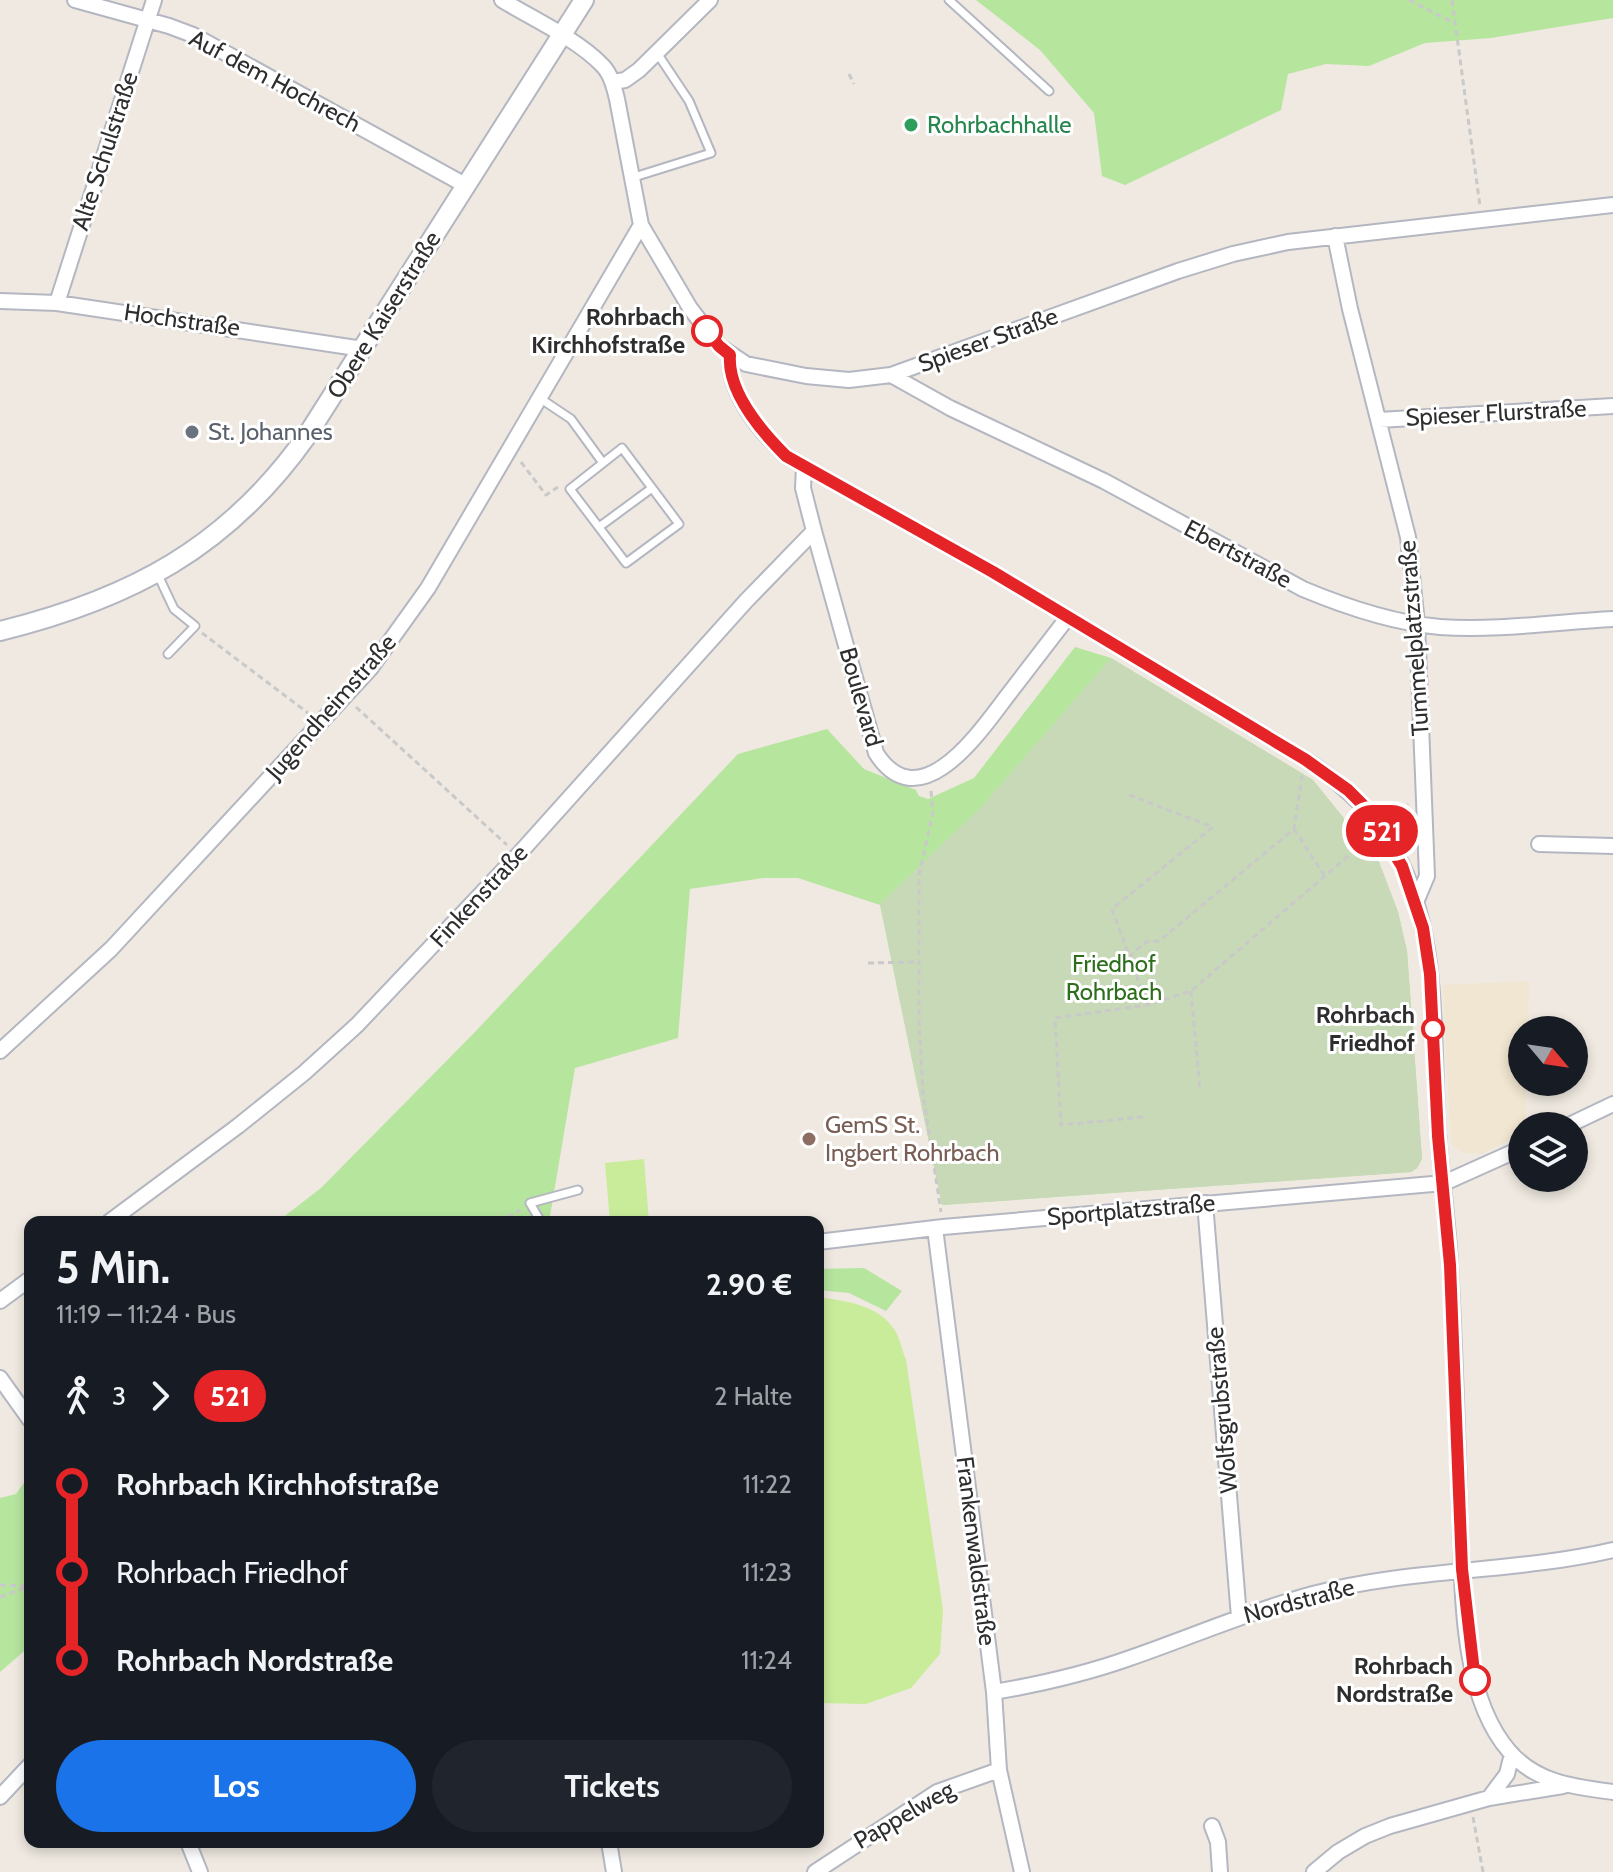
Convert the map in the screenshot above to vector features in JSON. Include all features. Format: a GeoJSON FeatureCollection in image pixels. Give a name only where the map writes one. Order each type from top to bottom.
{"type":"FeatureCollection","features":[{"type":"Feature","properties":{"kind":"main road","name":"Obere Kaiserstraße"},"geometry":{"type":"LineString","coordinates":[[0,631],[78,608],[157,573],[219,533],[252,504],[280,473],[363,349],[584,0]]}},
{"type":"Feature","properties":{"kind":"street","name":"Auf dem Hochrech"},"geometry":{"type":"LineString","coordinates":[[75,0],[169,26],[227,51],[465,185]]}},
{"type":"Feature","properties":{"kind":"street","name":"Alte Schulstraße"},"geometry":{"type":"LineString","coordinates":[[57,303],[154,0]]}},
{"type":"Feature","properties":{"kind":"street"},"geometry":{"type":"LineString","coordinates":[[502,0],[604,66],[613,82],[625,80],[657,53],[710,0]]}},
{"type":"Feature","properties":{"kind":"street","name":"Spieser Straße"},"geometry":{"type":"LineString","coordinates":[[613,82],[641,225],[690,308],[719,346],[730,355],[746,364],[806,376],[849,380],[891,375],[1178,271],[1233,254],[1288,242],[1613,205]]}},
{"type":"Feature","properties":{"kind":"street","name":"Jugendheimstraße"},"geometry":{"type":"LineString","coordinates":[[0,1051],[111,949],[370,669],[413,609],[511,450],[641,225]]}},
{"type":"Feature","properties":{"kind":"street","name":"Tummelplatzstraße"},"geometry":{"type":"LineString","coordinates":[[1335,236],[1350,309],[1408,537],[1417,624],[1427,876],[1416,902]]}},
{"type":"Feature","properties":{"kind":"street","name":"Hochstraße"},"geometry":{"type":"LineString","coordinates":[[0,301],[57,303],[363,349]]}},
{"type":"Feature","properties":{"kind":"street"},"geometry":{"type":"LineString","coordinates":[[730,355],[733,381],[742,400],[786,456],[1068,617],[1329,775],[1366,808],[1402,866],[1416,902],[1430,974],[1438,1136],[1450,1265],[1462,1569],[1470,1658],[1485,1714],[1512,1754],[1534,1771],[1565,1786]]}},
{"type":"Feature","properties":{"kind":"street","name":"Ebertstraße"},"geometry":{"type":"LineString","coordinates":[[891,375],[950,408],[1104,481],[1303,589],[1372,614],[1417,624],[1467,627],[1613,619]]}},
{"type":"Feature","properties":{"kind":"street","name":"Spieser Flurstraße"},"geometry":{"type":"LineString","coordinates":[[1379,420],[1613,406]]}},
{"type":"Feature","properties":{"kind":"street","name":"Boulevard"},"geometry":{"type":"LineString","coordinates":[[804,467],[803,488],[876,753],[884,766],[895,773],[912,778],[930,776]]}},
{"type":"Feature","properties":{"kind":"street","name":"Finkenstraße"},"geometry":{"type":"LineString","coordinates":[[117,1216],[238,1126],[357,1025],[518,855],[746,601],[814,531]]}},
{"type":"Feature","properties":{"kind":"street"},"geometry":{"type":"LineString","coordinates":[[930,776],[968,747],[1068,617]]}},
{"type":"Feature","properties":{"kind":"street"},"geometry":{"type":"LineString","coordinates":[[1539,844],[1613,846]]}},
{"type":"Feature","properties":{"kind":"street"},"geometry":{"type":"LineString","coordinates":[[1588,1116],[1613,1104]]}},
{"type":"Feature","properties":{"kind":"street","name":"Sportplatzstraße"},"geometry":{"type":"LineString","coordinates":[[824,1241],[939,1228],[1444,1183],[1508,1154]]}},
{"type":"Feature","properties":{"kind":"street","name":"Wolfsgrubstraße"},"geometry":{"type":"LineString","coordinates":[[1205,1203],[1239,1617]]}},
{"type":"Feature","properties":{"kind":"street","name":"Frankenwaldstraße"},"geometry":{"type":"LineString","coordinates":[[939,1228],[994,1692],[999,1770],[1022,1872]]}},
{"type":"Feature","properties":{"kind":"street"},"geometry":{"type":"LineString","coordinates":[[0,1301],[24,1283]]}},
{"type":"Feature","properties":{"kind":"street"},"geometry":{"type":"LineString","coordinates":[[0,1378],[24,1412]]}},
{"type":"Feature","properties":{"kind":"street","name":"Nordstraße"},"geometry":{"type":"LineString","coordinates":[[994,1692],[1087,1672],[1239,1617],[1356,1584],[1462,1569],[1535,1564],[1613,1550]]}},
{"type":"Feature","properties":{"kind":"street"},"geometry":{"type":"LineString","coordinates":[[1489,1798],[1507,1774],[1512,1754]]}},
{"type":"Feature","properties":{"kind":"street","name":"Pappelweg"},"geometry":{"type":"LineString","coordinates":[[815,1872],[937,1792],[999,1770]]}},
{"type":"Feature","properties":{"kind":"street"},"geometry":{"type":"LineString","coordinates":[[0,1797],[24,1776]]}},
{"type":"Feature","properties":{"kind":"street"},"geometry":{"type":"LineString","coordinates":[[1314,1872],[1338,1852],[1365,1836],[1470,1803],[1565,1786],[1613,1792]]}},
{"type":"Feature","properties":{"kind":"street"},"geometry":{"type":"LineString","coordinates":[[1212,1826],[1218,1842],[1220,1872]]}},
{"type":"Feature","properties":{"kind":"street"},"geometry":{"type":"LineString","coordinates":[[190,1848],[200,1872]]}},
{"type":"Feature","properties":{"kind":"street"},"geometry":{"type":"LineString","coordinates":[[610,1848],[614,1872]]}},
{"type":"Feature","properties":{"kind":"lane"},"geometry":{"type":"LineString","coordinates":[[949,0],[1049,91]]}},
{"type":"Feature","properties":{"kind":"lane"},"geometry":{"type":"LineString","coordinates":[[631,178],[711,153],[689,101],[657,53]]}},
{"type":"Feature","properties":{"kind":"lane"},"geometry":{"type":"LineString","coordinates":[[541,399],[571,419],[603,463]]}},
{"type":"Feature","properties":{"kind":"lane"},"geometry":{"type":"LineString","coordinates":[[622,448],[652,488],[679,524],[626,563],[570,489],[622,448]]}},
{"type":"Feature","properties":{"kind":"lane"},"geometry":{"type":"LineString","coordinates":[[599,527],[652,488]]}},
{"type":"Feature","properties":{"kind":"lane"},"geometry":{"type":"LineString","coordinates":[[157,573],[174,609],[195,626],[168,654]]}},
{"type":"Feature","properties":{"kind":"lane"},"geometry":{"type":"LineString","coordinates":[[538,1216],[530,1203],[578,1190]]}},
{"type":"Feature","properties":{"kind":"path"},"geometry":{"type":"LineString","coordinates":[[1409,0],[1456,24]]}},
{"type":"Feature","properties":{"kind":"path"},"geometry":{"type":"LineString","coordinates":[[1452,0],[1482,220]]}},
{"type":"Feature","properties":{"kind":"path"},"geometry":{"type":"LineString","coordinates":[[849,74],[854,84]]}},
{"type":"Feature","properties":{"kind":"path"},"geometry":{"type":"LineString","coordinates":[[511,450],[546,495],[557,487],[570,489]]}},
{"type":"Feature","properties":{"kind":"path"},"geometry":{"type":"LineString","coordinates":[[195,626],[309,714]]}},
{"type":"Feature","properties":{"kind":"path"},"geometry":{"type":"LineString","coordinates":[[345,696],[509,846]]}},
{"type":"Feature","properties":{"kind":"path"},"geometry":{"type":"LineString","coordinates":[[1302,773],[1294,829],[1326,878]]}},
{"type":"Feature","properties":{"kind":"path"},"geometry":{"type":"LineString","coordinates":[[930,776],[933,812],[919,875],[919,1021],[923,1093],[939,1228]]}},
{"type":"Feature","properties":{"kind":"path"},"geometry":{"type":"LineString","coordinates":[[1143,1117],[1061,1125],[1055,1018],[1147,1005],[1191,991],[1424,791]]}},
{"type":"Feature","properties":{"kind":"path"},"geometry":{"type":"LineString","coordinates":[[1129,795],[1213,827],[1112,909],[1147,1005]]}},
{"type":"Feature","properties":{"kind":"path"},"geometry":{"type":"LineString","coordinates":[[1129,957],[1146,942],[1159,941],[1294,829]]}},
{"type":"Feature","properties":{"kind":"path"},"geometry":{"type":"LineString","coordinates":[[868,963],[920,962]]}},
{"type":"Feature","properties":{"kind":"path"},"geometry":{"type":"LineString","coordinates":[[1191,991],[1200,1089]]}},
{"type":"Feature","properties":{"kind":"path"},"geometry":{"type":"LineString","coordinates":[[509,1216],[530,1203]]}},
{"type":"Feature","properties":{"kind":"path"},"geometry":{"type":"LineString","coordinates":[[0,1585],[24,1586]]}},
{"type":"Feature","properties":{"kind":"path"},"geometry":{"type":"LineString","coordinates":[[0,1597],[24,1588]]}},
{"type":"Feature","properties":{"kind":"path"},"geometry":{"type":"LineString","coordinates":[[1470,1803],[1483,1872]]}},
{"type":"Feature","properties":{"kind":"shaded area"},"geometry":{"type":"Polygon","coordinates":[[[1529,981],[1528,1016],[1508,1016],[1508,1096],[1526,1096],[1526,1112],[1508,1112],[1508,1141],[1481,1154],[1462,1153],[1451,1144],[1443,985],[1529,981]]]}},
{"type":"Feature","properties":{"kind":"green space"},"geometry":{"type":"Polygon","coordinates":[[[976,0],[1613,0],[1613,18],[1491,38],[1425,43],[1369,66],[1326,64],[1288,74],[1281,110],[1125,185],[1102,176],[1094,113],[1040,50],[976,0]]]}},
{"type":"Feature","properties":{"kind":"green space","name":"Friedhof Rohrbach"},"geometry":{"type":"Polygon","coordinates":[[[1075,647],[1111,658],[1313,780],[1379,862],[1398,912],[1407,951],[1422,1159],[1417,1168],[1411,1172],[942,1205],[880,905],[798,878],[763,878],[690,889],[678,1038],[575,1068],[550,1216],[285,1216],[321,1188],[474,1033],[738,754],[827,729],[864,769],[916,790],[919,796],[928,799],[974,778],[1075,647]]]}},
{"type":"Feature","properties":{"kind":"green space","name":"Friedhof Rohrbach"},"geometry":{"type":"Polygon","coordinates":[[[1111,658],[1313,780],[1379,862],[1398,912],[1407,951],[1422,1159],[1411,1172],[942,1205],[880,904],[982,806],[1111,658]]]}},
{"type":"Feature","properties":{"kind":"green space"},"geometry":{"type":"Polygon","coordinates":[[[644,1159],[649,1216],[609,1216],[605,1163],[644,1159]]]}},
{"type":"Feature","properties":{"kind":"green space"},"geometry":{"type":"Polygon","coordinates":[[[864,1268],[902,1291],[886,1311],[849,1293],[824,1291],[824,1269],[864,1268]]]}},
{"type":"Feature","properties":{"kind":"green space"},"geometry":{"type":"Polygon","coordinates":[[[824,1298],[870,1309],[887,1321],[898,1336],[906,1360],[943,1610],[940,1654],[911,1688],[866,1704],[824,1703],[824,1298]]]}},
{"type":"Feature","properties":{"kind":"green space"},"geometry":{"type":"Polygon","coordinates":[[[24,1483],[24,1651],[0,1672],[0,1498],[16,1494],[24,1483]]]}},
{"type":"Feature","properties":{"kind":"bus line","name":"521"},"geometry":{"type":"LineString","coordinates":[[707,331],[730,355],[729,366],[742,400],[786,456],[993,572],[1306,760],[1348,790],[1366,808],[1394,851],[1416,902],[1430,974],[1438,1136],[1450,1265],[1462,1569],[1470,1658],[1475,1680]]}},
{"type":"Feature","properties":{"kind":"place","name":"Rohrbachhalle"},"geometry":{"type":"Point","coordinates":[911,125]}},
{"type":"Feature","properties":{"kind":"place","name":"Rohrbach Kirchhofstraße"},"geometry":{"type":"Point","coordinates":[707,331]}},
{"type":"Feature","properties":{"kind":"place","name":"St. Johannes"},"geometry":{"type":"Point","coordinates":[192,432]}},
{"type":"Feature","properties":{"kind":"place","name":"Rohrbach Friedhof"},"geometry":{"type":"Point","coordinates":[1433,1029]}},
{"type":"Feature","properties":{"kind":"place","name":"GemS St. Ingbert Rohrbach"},"geometry":{"type":"Point","coordinates":[809,1139]}},
{"type":"Feature","properties":{"kind":"place","name":"Rohrbach Nordstraße"},"geometry":{"type":"Point","coordinates":[1475,1680]}}]}
